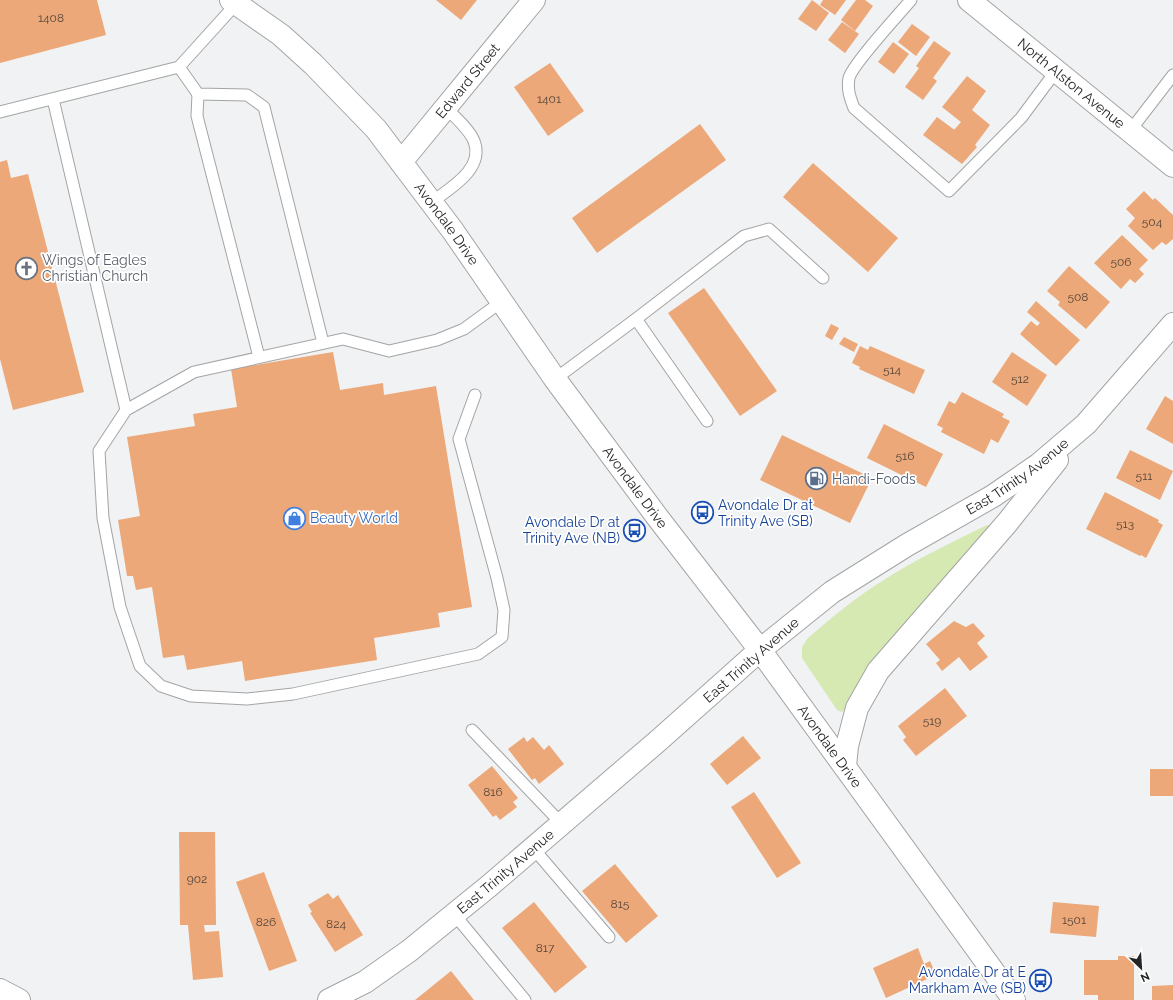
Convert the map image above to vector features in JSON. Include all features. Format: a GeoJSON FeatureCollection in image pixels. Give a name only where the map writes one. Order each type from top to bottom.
{"type":"FeatureCollection","features":[{"type":"Feature","properties":{"kind":"street","name":"Edward Street"},"geometry":{"type":"LineString","coordinates":[[401,162],[534,0]]}},
{"type":"Feature","properties":{"kind":"street","name":"North Alston Avenue"},"geometry":{"type":"LineString","coordinates":[[969,0],[1173,166]]}},
{"type":"Feature","properties":{"kind":"street","name":"Avondale Drive"},"geometry":{"type":"LineString","coordinates":[[236,1],[281,35],[328,78],[376,129],[432,202],[555,379],[654,512],[760,650],[943,900],[1014,1000]]}},
{"type":"Feature","properties":{"kind":"street","name":"East Trinity Avenue"},"geometry":{"type":"LineString","coordinates":[[329,1000],[365,982],[409,951],[533,848],[659,740],[760,650],[832,592],[907,545],[993,496],[1025,474],[1086,424],[1173,324]]}},
{"type":"Feature","properties":{"kind":"street"},"geometry":{"type":"LineString","coordinates":[[845,766],[847,746],[857,708],[878,671],[1007,523],[1086,424]]}},
{"type":"Feature","properties":{"kind":"street"},"geometry":{"type":"LineString","coordinates":[[0,990],[19,1000]]}},
{"type":"Feature","properties":{"kind":"lane"},"geometry":{"type":"LineString","coordinates":[[911,0],[849,76],[848,94],[854,108],[949,191],[1021,118],[1056,71]]}},
{"type":"Feature","properties":{"kind":"lane"},"geometry":{"type":"LineString","coordinates":[[0,112],[179,67],[236,1]]}},
{"type":"Feature","properties":{"kind":"lane"},"geometry":{"type":"LineString","coordinates":[[179,67],[198,94],[197,116],[259,357]]}},
{"type":"Feature","properties":{"kind":"lane"},"geometry":{"type":"LineString","coordinates":[[1130,131],[1173,75]]}},
{"type":"Feature","properties":{"kind":"lane"},"geometry":{"type":"LineString","coordinates":[[198,94],[247,95],[264,107],[323,343]]}},
{"type":"Feature","properties":{"kind":"lane"},"geometry":{"type":"LineString","coordinates":[[53,99],[126,410]]}},
{"type":"Feature","properties":{"kind":"lane"},"geometry":{"type":"LineString","coordinates":[[432,202],[469,173],[476,155],[474,141],[446,108]]}},
{"type":"Feature","properties":{"kind":"lane"},"geometry":{"type":"LineString","coordinates":[[555,379],[744,236],[768,229],[822,278]]}},
{"type":"Feature","properties":{"kind":"lane"},"geometry":{"type":"LineString","coordinates":[[475,395],[459,439],[497,578],[504,610],[502,637],[478,654],[293,694],[247,699],[191,696],[161,686],[140,666],[118,599],[103,518],[98,451],[126,410],[194,372],[259,357],[343,339],[389,351],[437,340],[464,329],[501,302]]}},
{"type":"Feature","properties":{"kind":"lane"},"geometry":{"type":"LineString","coordinates":[[636,319],[708,420]]}},
{"type":"Feature","properties":{"kind":"lane"},"geometry":{"type":"LineString","coordinates":[[472,730],[561,823]]}},
{"type":"Feature","properties":{"kind":"lane"},"geometry":{"type":"LineString","coordinates":[[533,848],[608,937]]}},
{"type":"Feature","properties":{"kind":"lane"},"geometry":{"type":"LineString","coordinates":[[454,914],[525,1000]]}},
{"type":"Feature","properties":{"kind":"green space"},"geometry":{"type":"Polygon","coordinates":[[[987,525],[990,526],[864,674],[844,710],[842,712],[837,710],[802,658],[802,647],[807,639],[847,606],[879,583],[950,543],[987,525]]]}},
{"type":"Feature","properties":{"kind":"building"},"geometry":{"type":"Polygon","coordinates":[[[0,0],[97,0],[106,35],[0,63],[0,0]]]}},
{"type":"Feature","properties":{"kind":"building"},"geometry":{"type":"Polygon","coordinates":[[[436,0],[477,0],[461,20],[436,0]]]}},
{"type":"Feature","properties":{"kind":"building"},"geometry":{"type":"Polygon","coordinates":[[[812,0],[829,13],[816,31],[798,19],[812,0]]]}},
{"type":"Feature","properties":{"kind":"building"},"geometry":{"type":"Polygon","coordinates":[[[823,0],[846,0],[835,15],[820,5],[823,0]]]}},
{"type":"Feature","properties":{"kind":"building"},"geometry":{"type":"Polygon","coordinates":[[[856,0],[865,0],[873,6],[855,31],[841,20],[856,0]]]}},
{"type":"Feature","properties":{"kind":"building"},"geometry":{"type":"Polygon","coordinates":[[[842,22],[859,34],[845,53],[828,40],[842,22]]]}},
{"type":"Feature","properties":{"kind":"building"},"geometry":{"type":"Polygon","coordinates":[[[912,24],[930,37],[916,56],[898,42],[912,24]]]}},
{"type":"Feature","properties":{"kind":"building"},"geometry":{"type":"Polygon","coordinates":[[[934,41],[951,53],[933,78],[937,81],[923,100],[905,87],[919,68],[916,66],[934,41]]]}},
{"type":"Feature","properties":{"kind":"building"},"geometry":{"type":"Polygon","coordinates":[[[893,42],[909,54],[894,74],[878,62],[893,42]]]}},
{"type":"Feature","properties":{"kind":"building"},"geometry":{"type":"Polygon","coordinates":[[[550,63],[584,111],[548,136],[514,87],[550,63]]]}},
{"type":"Feature","properties":{"kind":"building"},"geometry":{"type":"Polygon","coordinates":[[[967,76],[986,91],[972,110],[990,125],[975,145],[977,147],[962,164],[923,135],[937,117],[954,130],[961,122],[942,107],[967,76]]]}},
{"type":"Feature","properties":{"kind":"building"},"geometry":{"type":"Polygon","coordinates":[[[700,124],[726,160],[597,253],[572,218],[700,124]]]}},
{"type":"Feature","properties":{"kind":"building","name":"Wings of Eagles Christian Church"},"geometry":{"type":"Polygon","coordinates":[[[7,160],[11,178],[28,174],[84,392],[13,410],[0,359],[0,162],[7,160]]]}},
{"type":"Feature","properties":{"kind":"building"},"geometry":{"type":"Polygon","coordinates":[[[813,163],[898,238],[868,272],[783,197],[813,163]]]}},
{"type":"Feature","properties":{"kind":"building"},"geometry":{"type":"Polygon","coordinates":[[[1144,191],[1153,200],[1155,198],[1173,215],[1173,239],[1166,245],[1162,242],[1153,250],[1128,226],[1135,218],[1126,209],[1144,191]]]}},
{"type":"Feature","properties":{"kind":"building"},"geometry":{"type":"Polygon","coordinates":[[[1122,235],[1148,260],[1139,269],[1144,274],[1135,283],[1130,279],[1121,289],[1094,263],[1122,235]]]}},
{"type":"Feature","properties":{"kind":"building"},"geometry":{"type":"Polygon","coordinates":[[[1069,266],[1110,302],[1086,329],[1058,305],[1060,302],[1047,291],[1069,266]]]}},
{"type":"Feature","properties":{"kind":"building"},"geometry":{"type":"Polygon","coordinates":[[[704,288],[777,391],[740,416],[668,313],[704,288]]]}},
{"type":"Feature","properties":{"kind":"building"},"geometry":{"type":"Polygon","coordinates":[[[1036,301],[1080,340],[1056,366],[1020,334],[1031,321],[1037,326],[1040,323],[1027,312],[1036,301]]]}},
{"type":"Feature","properties":{"kind":"building"},"geometry":{"type":"Polygon","coordinates":[[[831,324],[839,328],[832,340],[825,336],[831,324]]]}},
{"type":"Feature","properties":{"kind":"building"},"geometry":{"type":"Polygon","coordinates":[[[844,337],[858,344],[854,352],[839,344],[844,337]]]}},
{"type":"Feature","properties":{"kind":"building"},"geometry":{"type":"Polygon","coordinates":[[[860,346],[868,350],[870,346],[925,370],[914,394],[859,369],[860,367],[852,363],[860,346]]]}},
{"type":"Feature","properties":{"kind":"building","name":"Beauty World"},"geometry":{"type":"Polygon","coordinates":[[[333,352],[340,390],[383,383],[384,395],[436,386],[472,607],[438,613],[440,627],[374,638],[377,660],[245,681],[242,661],[187,670],[184,655],[163,658],[152,587],[136,590],[133,576],[127,576],[118,520],[140,516],[127,437],[195,426],[193,414],[237,407],[231,369],[333,352]]]}},
{"type":"Feature","properties":{"kind":"building"},"geometry":{"type":"Polygon","coordinates":[[[1012,352],[1047,375],[1027,406],[992,382],[1012,352]]]}},
{"type":"Feature","properties":{"kind":"building"},"geometry":{"type":"Polygon","coordinates":[[[962,392],[1004,414],[1002,417],[1010,421],[998,443],[991,439],[984,454],[941,432],[943,428],[937,425],[949,401],[955,404],[962,392]]]}},
{"type":"Feature","properties":{"kind":"building"},"geometry":{"type":"Polygon","coordinates":[[[1165,396],[1173,401],[1173,444],[1146,429],[1165,396]]]}},
{"type":"Feature","properties":{"kind":"building"},"geometry":{"type":"Polygon","coordinates":[[[884,424],[943,454],[926,487],[867,458],[884,424]]]}},
{"type":"Feature","properties":{"kind":"building","name":"Handi-Foods"},"geometry":{"type":"Polygon","coordinates":[[[782,435],[872,478],[850,523],[760,480],[782,435]]]}},
{"type":"Feature","properties":{"kind":"building"},"geometry":{"type":"Polygon","coordinates":[[[1130,450],[1173,471],[1160,500],[1116,478],[1130,450]]]}},
{"type":"Feature","properties":{"kind":"building"},"geometry":{"type":"Polygon","coordinates":[[[1105,492],[1159,520],[1158,522],[1163,525],[1146,558],[1086,529],[1105,492]]]}},
{"type":"Feature","properties":{"kind":"building"},"geometry":{"type":"Polygon","coordinates":[[[954,621],[966,627],[973,623],[985,636],[977,643],[988,657],[970,671],[959,657],[942,671],[936,663],[940,660],[926,644],[954,621]]]}},
{"type":"Feature","properties":{"kind":"building"},"geometry":{"type":"Polygon","coordinates":[[[945,688],[967,716],[916,756],[903,740],[906,737],[898,726],[945,688]]]}},
{"type":"Feature","properties":{"kind":"building"},"geometry":{"type":"Polygon","coordinates":[[[743,736],[761,758],[727,785],[710,764],[743,736]]]}},
{"type":"Feature","properties":{"kind":"building"},"geometry":{"type":"Polygon","coordinates":[[[524,737],[527,742],[533,737],[544,750],[549,745],[564,764],[539,784],[535,778],[532,780],[508,749],[524,737]]]}},
{"type":"Feature","properties":{"kind":"building"},"geometry":{"type":"Polygon","coordinates":[[[492,766],[518,798],[513,802],[517,807],[500,820],[496,815],[493,817],[468,785],[492,766]]]}},
{"type":"Feature","properties":{"kind":"building"},"geometry":{"type":"Polygon","coordinates":[[[1150,769],[1173,769],[1173,796],[1150,796],[1150,769]]]}},
{"type":"Feature","properties":{"kind":"building"},"geometry":{"type":"Polygon","coordinates":[[[754,792],[801,863],[777,878],[731,807],[754,792]]]}},
{"type":"Feature","properties":{"kind":"building"},"geometry":{"type":"Polygon","coordinates":[[[179,832],[215,832],[216,925],[204,925],[205,932],[219,931],[223,977],[193,980],[188,925],[180,925],[179,832]]]}},
{"type":"Feature","properties":{"kind":"building"},"geometry":{"type":"Polygon","coordinates":[[[615,864],[658,916],[626,943],[582,891],[615,864]]]}},
{"type":"Feature","properties":{"kind":"building"},"geometry":{"type":"Polygon","coordinates":[[[264,872],[297,961],[269,971],[236,882],[264,872]]]}},
{"type":"Feature","properties":{"kind":"building"},"geometry":{"type":"Polygon","coordinates":[[[328,893],[333,899],[338,895],[363,935],[335,952],[310,913],[312,912],[308,905],[328,893]]]}},
{"type":"Feature","properties":{"kind":"building"},"geometry":{"type":"Polygon","coordinates":[[[534,902],[587,967],[555,993],[502,928],[534,902]]]}},
{"type":"Feature","properties":{"kind":"building"},"geometry":{"type":"Polygon","coordinates":[[[1053,902],[1099,906],[1096,937],[1050,933],[1053,902]]]}},
{"type":"Feature","properties":{"kind":"building"},"geometry":{"type":"Polygon","coordinates":[[[918,948],[924,964],[930,961],[936,975],[886,998],[873,968],[918,948]]]}},
{"type":"Feature","properties":{"kind":"building"},"geometry":{"type":"Polygon","coordinates":[[[1118,956],[1134,956],[1134,1000],[1098,1000],[1098,995],[1084,995],[1084,960],[1118,960],[1118,956]]]}},
{"type":"Feature","properties":{"kind":"building"},"geometry":{"type":"Polygon","coordinates":[[[451,971],[474,1000],[415,1000],[451,971]]]}},
{"type":"Feature","properties":{"kind":"building"},"geometry":{"type":"Polygon","coordinates":[[[1173,985],[1173,1000],[1152,1000],[1152,986],[1173,985]]]}},
{"type":"Feature","properties":{"kind":"place","name":"Wings of Eagles Christian Church"},"geometry":{"type":"Point","coordinates":[26,268]}},
{"type":"Feature","properties":{"kind":"place","name":"Handi-Foods"},"geometry":{"type":"Point","coordinates":[816,479]}},
{"type":"Feature","properties":{"kind":"place","name":"Avondale Dr at Trinity Ave (SB)"},"geometry":{"type":"Point","coordinates":[702,513]}},
{"type":"Feature","properties":{"kind":"place","name":"Beauty World"},"geometry":{"type":"Point","coordinates":[294,518]}},
{"type":"Feature","properties":{"kind":"place","name":"Avondale Dr at Trinity Ave (NB)"},"geometry":{"type":"Point","coordinates":[635,530]}},
{"type":"Feature","properties":{"kind":"place","name":"Avondale Dr at E Markham Ave (SB)"},"geometry":{"type":"Point","coordinates":[1041,980]}}]}
